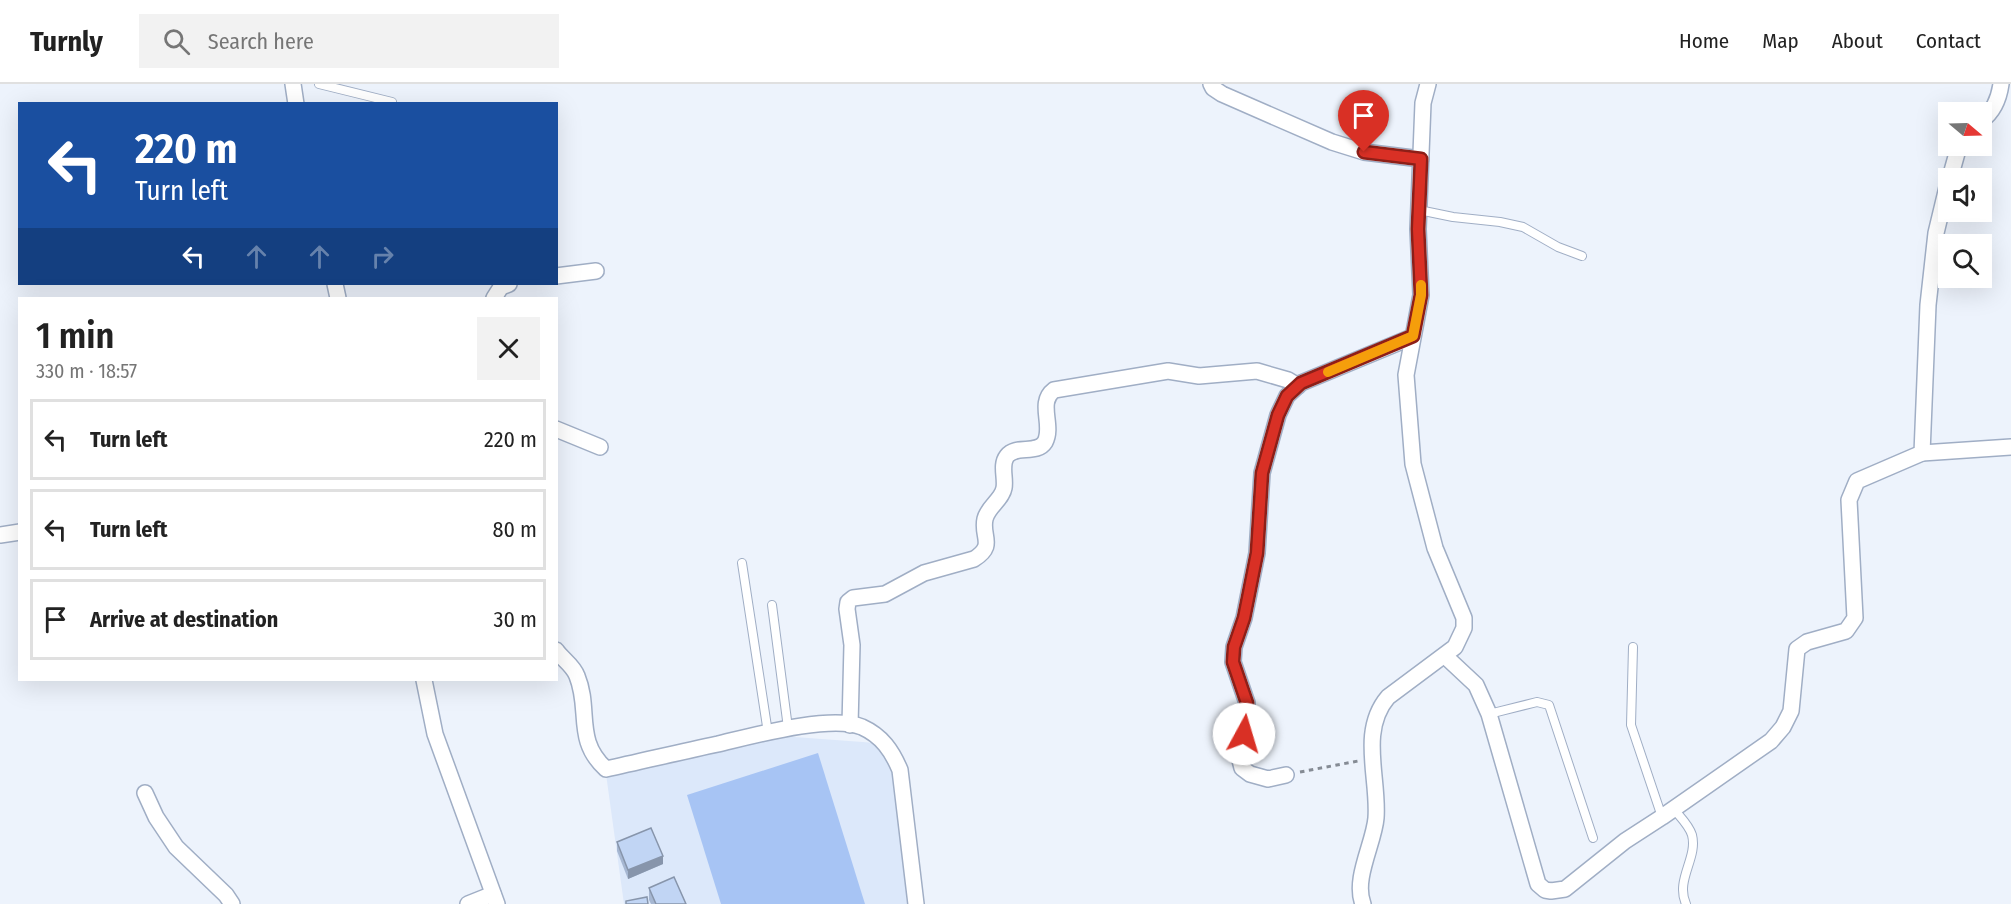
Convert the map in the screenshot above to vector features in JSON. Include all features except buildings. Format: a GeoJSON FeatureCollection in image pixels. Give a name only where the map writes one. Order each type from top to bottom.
{"type":"FeatureCollection","features":[{"type":"Feature","properties":{"kind":"street"},"geometry":{"type":"LineString","coordinates":[[293,84],[296,102]]}},
{"type":"Feature","properties":{"kind":"street"},"geometry":{"type":"LineString","coordinates":[[1211,84],[1222,94],[1332,142],[1364,152],[1421,159]]}},
{"type":"Feature","properties":{"kind":"street"},"geometry":{"type":"LineString","coordinates":[[1364,904],[1362,878],[1376,820],[1376,796],[1371,758],[1375,718],[1388,697],[1455,647],[1464,628],[1464,618],[1435,548],[1413,464],[1406,375],[1421,295],[1419,210],[1423,103],[1428,84]]}},
{"type":"Feature","properties":{"kind":"street"},"geometry":{"type":"LineString","coordinates":[[1992,109],[1999,99],[2001,84]]}},
{"type":"Feature","properties":{"kind":"street"},"geometry":{"type":"LineString","coordinates":[[1922,453],[1928,305],[1939,222]]}},
{"type":"Feature","properties":{"kind":"street"},"geometry":{"type":"LineString","coordinates":[[558,276],[596,271]]}},
{"type":"Feature","properties":{"kind":"street"},"geometry":{"type":"LineString","coordinates":[[495,297],[501,287],[506,285]]}},
{"type":"Feature","properties":{"kind":"street"},"geometry":{"type":"LineString","coordinates":[[1286,775],[1268,779],[1250,774],[1242,768],[1240,760],[1247,718],[1247,703],[1233,662],[1234,647],[1244,618],[1257,553],[1262,473],[1278,415],[1287,396],[1301,383],[1413,336]]}},
{"type":"Feature","properties":{"kind":"street"},"geometry":{"type":"LineString","coordinates":[[850,725],[852,645],[848,602],[853,598],[885,594],[924,573],[974,560],[980,555],[986,545],[984,520],[990,507],[1004,488],[1007,456],[1014,451],[1040,446],[1044,442],[1048,431],[1046,401],[1054,390],[1168,371],[1198,376],[1257,370],[1288,380],[1298,386]]}},
{"type":"Feature","properties":{"kind":"street"},"geometry":{"type":"LineString","coordinates":[[558,430],[600,447]]}},
{"type":"Feature","properties":{"kind":"street"},"geometry":{"type":"LineString","coordinates":[[1445,656],[1476,685],[1489,714],[1538,884],[1545,890],[1565,889],[1625,840],[1771,741],[1783,727],[1791,711],[1797,649],[1807,642],[1846,631],[1855,618],[1849,500],[1857,482],[1922,453],[2011,447]]}},
{"type":"Feature","properties":{"kind":"street"},"geometry":{"type":"LineString","coordinates":[[0,535],[18,532]]}},
{"type":"Feature","properties":{"kind":"street"},"geometry":{"type":"LineString","coordinates":[[558,652],[577,676],[589,748],[595,760],[606,769],[788,728],[840,723],[867,730],[884,742],[894,755],[900,770],[916,904]]}},
{"type":"Feature","properties":{"kind":"street"},"geometry":{"type":"LineString","coordinates":[[424,681],[435,734],[495,899],[468,904]]}},
{"type":"Feature","properties":{"kind":"street"},"geometry":{"type":"LineString","coordinates":[[145,793],[156,817],[176,847],[226,895],[232,904]]}},
{"type":"Feature","properties":{"kind":"lane"},"geometry":{"type":"LineString","coordinates":[[319,84],[392,102]]}},
{"type":"Feature","properties":{"kind":"lane"},"geometry":{"type":"LineString","coordinates":[[1419,210],[1523,227],[1558,247],[1582,256]]}},
{"type":"Feature","properties":{"kind":"lane"},"geometry":{"type":"LineString","coordinates":[[742,562],[768,733]]}},
{"type":"Feature","properties":{"kind":"lane"},"geometry":{"type":"LineString","coordinates":[[772,605],[788,728]]}},
{"type":"Feature","properties":{"kind":"lane"},"geometry":{"type":"LineString","coordinates":[[1633,647],[1631,725],[1668,813],[1687,825],[1692,836],[1693,851],[1683,882],[1683,899],[1686,904]]}},
{"type":"Feature","properties":{"kind":"lane"},"geometry":{"type":"LineString","coordinates":[[1489,714],[1538,702],[1549,705],[1593,838]]}},
{"type":"Feature","properties":{"kind":"path"},"geometry":{"type":"LineString","coordinates":[[1286,775],[1371,758]]}},
{"type":"Feature","properties":{"kind":"shaded area"},"geometry":{"type":"Polygon","coordinates":[[[781,736],[876,743],[893,769],[907,904],[624,904],[606,774],[781,736]]]}},
{"type":"Feature","properties":{"kind":"shaded area"},"geometry":{"type":"Polygon","coordinates":[[[818,753],[865,904],[721,904],[687,795],[818,753]]]}},
{"type":"Feature","properties":{"kind":"slow traffic"},"geometry":{"type":"LineString","coordinates":[[1328,372],[1413,336],[1421,285]]}},
{"type":"Feature","properties":{"kind":"route"},"geometry":{"type":"LineString","coordinates":[[1244,734],[1247,703],[1246,695],[1234,670],[1234,647],[1244,618],[1257,553],[1262,473],[1278,415],[1287,396],[1301,383],[1413,336],[1421,295],[1418,229],[1421,159],[1364,152]]}}]}
